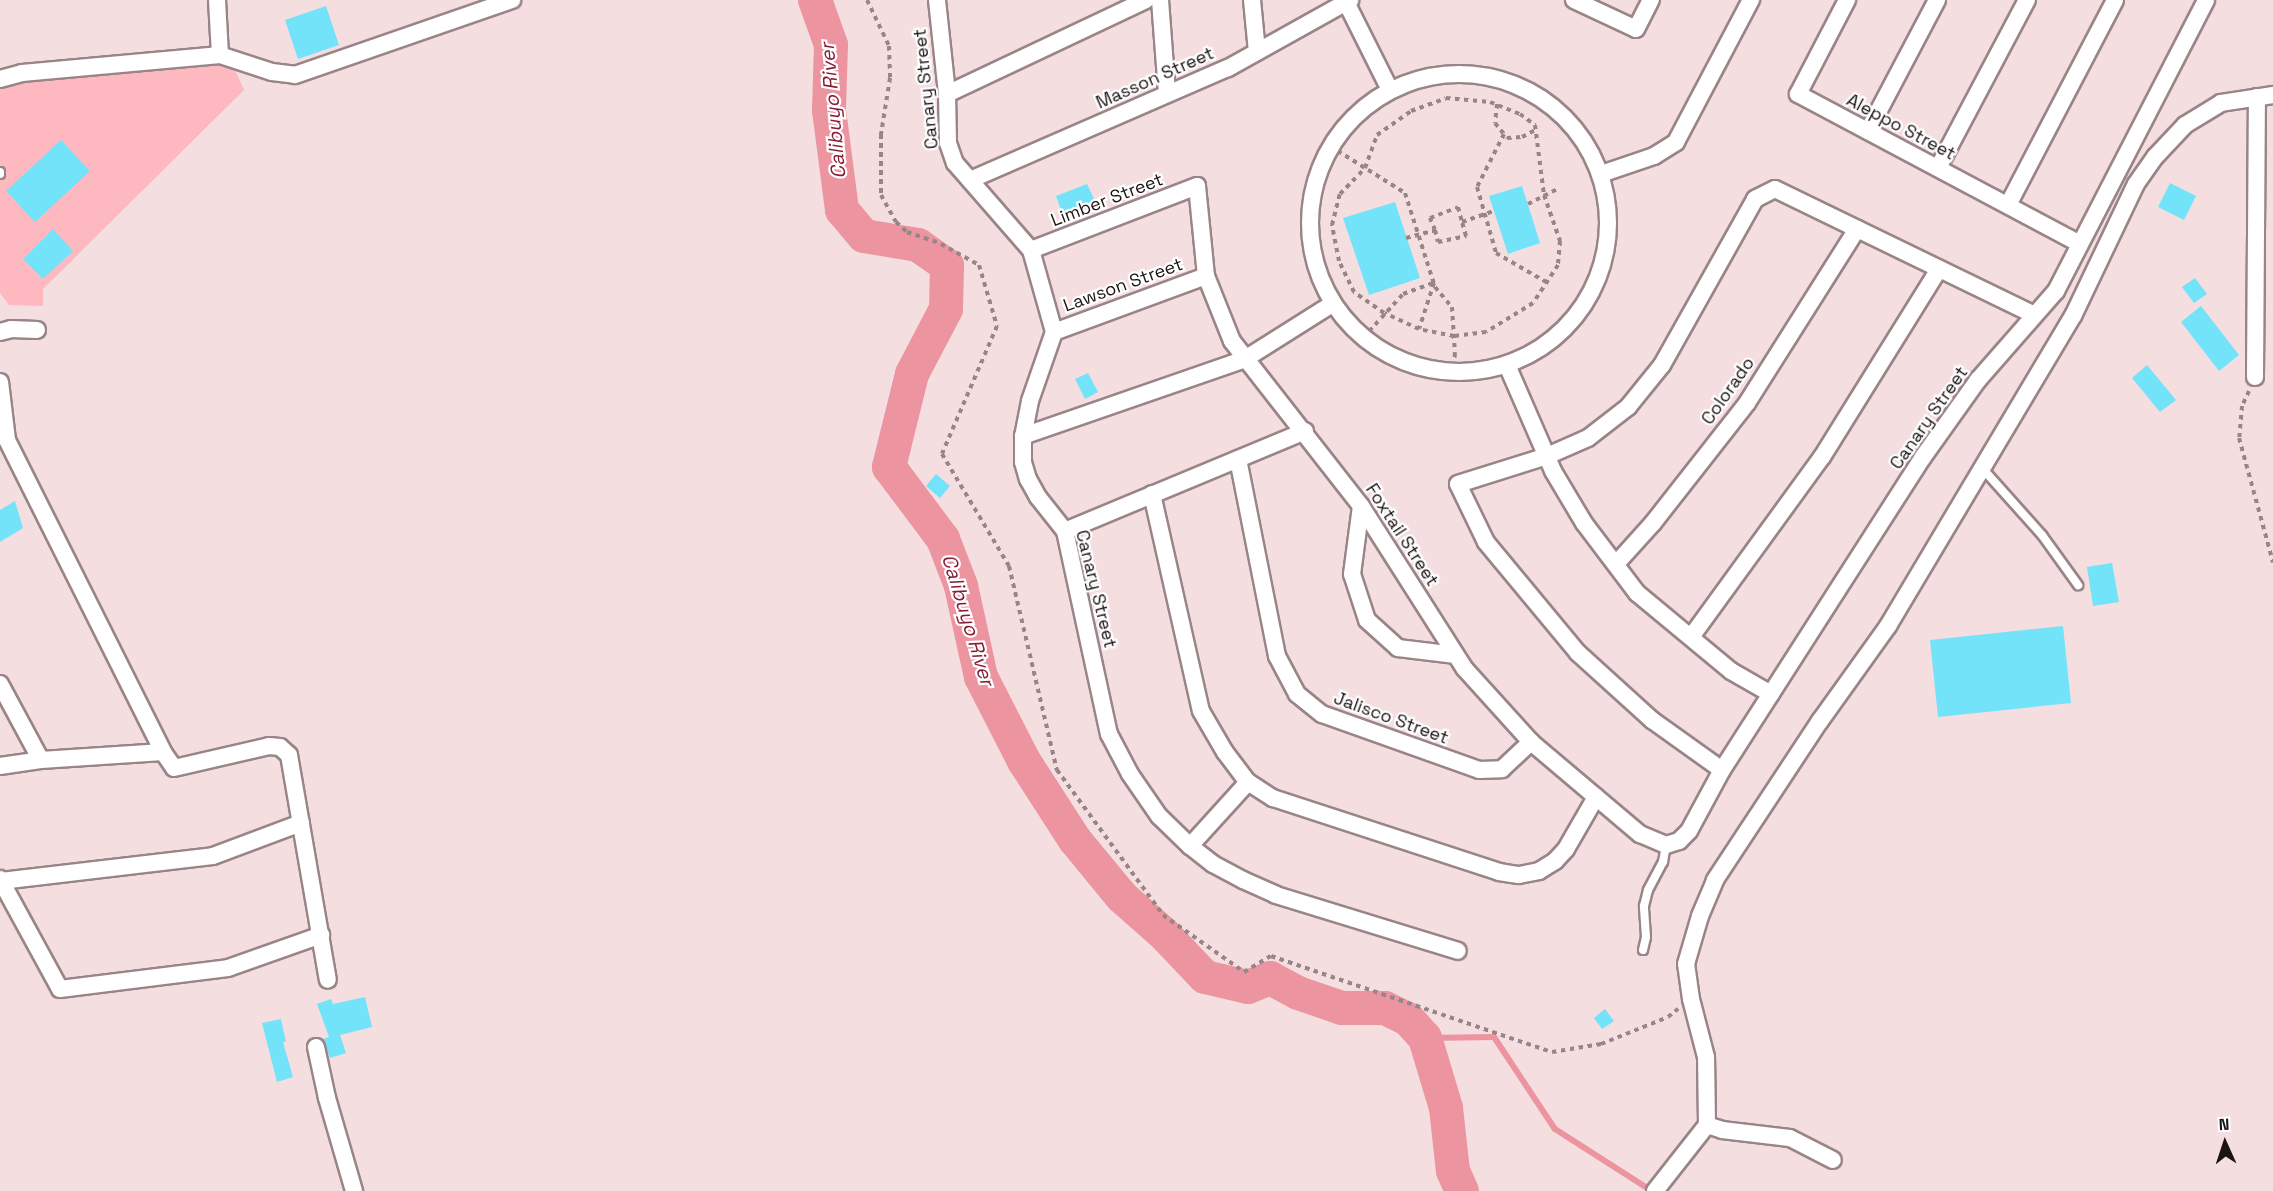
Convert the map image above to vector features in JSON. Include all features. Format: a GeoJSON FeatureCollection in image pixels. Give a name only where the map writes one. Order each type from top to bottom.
{"type":"FeatureCollection","features":[{"type":"Feature","properties":{"kind":"street"},"geometry":{"type":"LineString","coordinates":[[218,0],[220,55]]}},
{"type":"Feature","properties":{"kind":"street"},"geometry":{"type":"LineString","coordinates":[[0,79],[22,73],[220,55],[272,72],[295,75],[512,0]]}},
{"type":"Feature","properties":{"kind":"street","name":"Canary Street"},"geometry":{"type":"LineString","coordinates":[[937,0],[947,94],[948,143],[955,163],[1031,250],[1054,332],[1030,401],[1023,436],[1023,462],[1028,479],[1050,515],[1065,531],[1109,734],[1144,796],[1159,816],[1190,846],[1213,864],[1276,895],[1458,951]]}},
{"type":"Feature","properties":{"kind":"street"},"geometry":{"type":"LineString","coordinates":[[947,94],[1146,0]]}},
{"type":"Feature","properties":{"kind":"street"},"geometry":{"type":"LineString","coordinates":[[1160,0],[1167,94]]}},
{"type":"Feature","properties":{"kind":"street"},"geometry":{"type":"LineString","coordinates":[[1252,0],[1257,52]]}},
{"type":"Feature","properties":{"kind":"street"},"geometry":{"type":"LineString","coordinates":[[1574,0],[1636,29],[1651,0]]}},
{"type":"Feature","properties":{"kind":"street"},"geometry":{"type":"LineString","coordinates":[[1601,174],[1654,156],[1676,142],[1751,0]]}},
{"type":"Feature","properties":{"kind":"street","name":"Aleppo Street"},"geometry":{"type":"LineString","coordinates":[[1847,0],[1798,94],[2080,244]]}},
{"type":"Feature","properties":{"kind":"street"},"geometry":{"type":"LineString","coordinates":[[1868,131],[1937,0]]}},
{"type":"Feature","properties":{"kind":"street"},"geometry":{"type":"LineString","coordinates":[[1938,168],[2027,0]]}},
{"type":"Feature","properties":{"kind":"street"},"geometry":{"type":"LineString","coordinates":[[2008,205],[2115,0]]}},
{"type":"Feature","properties":{"kind":"street","name":"Canary Street"},"geometry":{"type":"LineString","coordinates":[[1666,845],[1679,841],[1689,831],[1722,770],[1923,457],[1978,380],[2056,291],[2206,0]]}},
{"type":"Feature","properties":{"kind":"street"},"geometry":{"type":"LineString","coordinates":[[1347,1],[1390,90]]}},
{"type":"Feature","properties":{"kind":"street","name":"Masson Street"},"geometry":{"type":"LineString","coordinates":[[970,180],[1257,52],[1347,1]]}},
{"type":"Feature","properties":{"kind":"street"},"geometry":{"type":"LineString","coordinates":[[1466,74],[1504,80],[1539,96],[1569,121],[1588,146],[1601,174],[1608,201],[1609,228],[1604,264],[1590,297],[1568,326],[1540,349],[1507,365],[1480,371],[1453,373],[1421,368],[1390,356],[1363,338],[1332,304],[1315,266],[1308,225],[1314,184],[1330,146],[1346,124],[1367,105],[1390,90],[1427,77],[1466,74]]}},
{"type":"Feature","properties":{"kind":"street"},"geometry":{"type":"LineString","coordinates":[[1655,1191],[1705,1129],[1706,1057],[1687,982],[1688,954],[1715,880],[1820,721],[1888,626],[1983,469],[2073,316],[2136,184],[2155,157],[2185,125],[2221,103],[2265,96],[2255,377]]}},
{"type":"Feature","properties":{"kind":"street","name":"Limber Street"},"geometry":{"type":"LineString","coordinates":[[1031,250],[1197,186]]}},
{"type":"Feature","properties":{"kind":"street","name":"Foxtail Street"},"geometry":{"type":"LineString","coordinates":[[1197,186],[1206,276],[1223,320],[1245,359],[1305,431],[1361,506],[1465,669],[1531,742],[1640,834],[1666,845]]}},
{"type":"Feature","properties":{"kind":"street"},"geometry":{"type":"LineString","coordinates":[[1722,770],[1652,720],[1578,653],[1486,542],[1458,484],[1547,456],[1588,438],[1628,407],[1662,365],[1755,199],[1775,189],[2034,315]]}},
{"type":"Feature","properties":{"kind":"street","name":"Colorado"},"geometry":{"type":"LineString","coordinates":[[1616,564],[1653,523],[1747,403],[1857,230]]}},
{"type":"Feature","properties":{"kind":"street"},"geometry":{"type":"LineString","coordinates":[[1691,637],[1822,457],[1939,269]]}},
{"type":"Feature","properties":{"kind":"street","name":"Lawson Street"},"geometry":{"type":"LineString","coordinates":[[1054,332],[1206,276]]}},
{"type":"Feature","properties":{"kind":"street"},"geometry":{"type":"LineString","coordinates":[[1023,436],[1245,359],[1332,304]]}},
{"type":"Feature","properties":{"kind":"street"},"geometry":{"type":"LineString","coordinates":[[0,332],[37,330]]}},
{"type":"Feature","properties":{"kind":"street"},"geometry":{"type":"LineString","coordinates":[[1507,365],[1547,456],[1584,524],[1637,593],[1731,671],[1771,694]]}},
{"type":"Feature","properties":{"kind":"street"},"geometry":{"type":"LineString","coordinates":[[0,382],[7,440],[163,752],[174,768],[268,746],[280,747],[289,755],[328,980]]}},
{"type":"Feature","properties":{"kind":"street"},"geometry":{"type":"LineString","coordinates":[[1065,531],[1305,431]]}},
{"type":"Feature","properties":{"kind":"street","name":"Jalisco Street"},"geometry":{"type":"LineString","coordinates":[[1238,459],[1277,656],[1297,694],[1322,714],[1479,770],[1502,769],[1531,742]]}},
{"type":"Feature","properties":{"kind":"street"},"geometry":{"type":"LineString","coordinates":[[1152,494],[1201,711],[1225,752],[1248,782],[1273,798],[1499,872],[1519,875],[1539,871],[1556,861],[1566,849],[1596,797]]}},
{"type":"Feature","properties":{"kind":"street"},"geometry":{"type":"LineString","coordinates":[[1361,506],[1352,574],[1367,620],[1398,648],[1456,656]]}},
{"type":"Feature","properties":{"kind":"street"},"geometry":{"type":"LineString","coordinates":[[0,684],[41,760]]}},
{"type":"Feature","properties":{"kind":"street"},"geometry":{"type":"LineString","coordinates":[[0,766],[41,760],[163,752]]}},
{"type":"Feature","properties":{"kind":"street"},"geometry":{"type":"LineString","coordinates":[[1190,846],[1248,782]]}},
{"type":"Feature","properties":{"kind":"street"},"geometry":{"type":"LineString","coordinates":[[301,823],[213,856],[1,880],[60,989],[228,968],[321,936]]}},
{"type":"Feature","properties":{"kind":"street"},"geometry":{"type":"LineString","coordinates":[[316,1047],[327,1098],[354,1191]]}},
{"type":"Feature","properties":{"kind":"street"},"geometry":{"type":"LineString","coordinates":[[1705,1129],[1790,1138],[1833,1160]]}},
{"type":"Feature","properties":{"kind":"lane"},"geometry":{"type":"LineString","coordinates":[[1983,469],[2042,535],[2078,585]]}},
{"type":"Feature","properties":{"kind":"lane"},"geometry":{"type":"LineString","coordinates":[[1643,950],[1646,938],[1644,906],[1648,890],[1663,862],[1666,845]]}},
{"type":"Feature","properties":{"kind":"path"},"geometry":{"type":"LineString","coordinates":[[867,0],[889,46],[890,78],[881,134],[880,195],[896,222],[907,232],[940,244],[979,265],[997,326],[942,454],[1009,566],[1057,770],[1163,915],[1244,972],[1271,956],[1552,1052],[1601,1044],[1668,1017],[1691,999]]}},
{"type":"Feature","properties":{"kind":"path"},"geometry":{"type":"LineString","coordinates":[[1446,98],[1497,104],[1520,114],[1535,126],[1544,195],[1560,241],[1557,265],[1533,303],[1486,332],[1454,336],[1419,329],[1384,313],[1354,292],[1339,261],[1332,225],[1340,194],[1365,168],[1377,135],[1411,111],[1446,98]]}},
{"type":"Feature","properties":{"kind":"path"},"geometry":{"type":"LineString","coordinates":[[1497,104],[1495,123],[1508,138],[1522,137],[1535,130]]}},
{"type":"Feature","properties":{"kind":"path"},"geometry":{"type":"LineString","coordinates":[[1504,134],[1477,187],[1496,254],[1546,282]]}},
{"type":"Feature","properties":{"kind":"path"},"geometry":{"type":"LineString","coordinates":[[1330,146],[1405,193],[1434,283],[1452,308],[1453,373]]}},
{"type":"Feature","properties":{"kind":"path"},"geometry":{"type":"LineString","coordinates":[[1528,204],[1557,189]]}},
{"type":"Feature","properties":{"kind":"path"},"geometry":{"type":"LineString","coordinates":[[1458,207],[1466,236],[1438,242],[1435,230],[1430,218],[1458,207]]}},
{"type":"Feature","properties":{"kind":"path"},"geometry":{"type":"LineString","coordinates":[[1462,222],[1494,211]]}},
{"type":"Feature","properties":{"kind":"path"},"geometry":{"type":"LineString","coordinates":[[1407,238],[1419,237],[1435,230]]}},
{"type":"Feature","properties":{"kind":"path"},"geometry":{"type":"LineString","coordinates":[[1363,338],[1403,294],[1434,283]]}},
{"type":"Feature","properties":{"kind":"path"},"geometry":{"type":"LineString","coordinates":[[1419,329],[1434,283]]}},
{"type":"Feature","properties":{"kind":"path"},"geometry":{"type":"LineString","coordinates":[[2255,377],[2242,406],[2239,438],[2273,562]]}},
{"type":"Feature","properties":{"kind":"shaded area"},"geometry":{"type":"Polygon","coordinates":[[[209,62],[235,70],[244,90],[43,289],[43,306],[9,305],[0,293],[0,81],[209,62]]]}},
{"type":"Feature","properties":{"kind":"building"},"geometry":{"type":"Polygon","coordinates":[[[326,6],[339,45],[298,59],[285,20],[326,6]]]}},
{"type":"Feature","properties":{"kind":"building"},"geometry":{"type":"Polygon","coordinates":[[[61,140],[90,171],[35,222],[6,191],[61,140]]]}},
{"type":"Feature","properties":{"kind":"building"},"geometry":{"type":"Polygon","coordinates":[[[2170,183],[2196,196],[2184,220],[2158,207],[2170,183]]]}},
{"type":"Feature","properties":{"kind":"building"},"geometry":{"type":"Polygon","coordinates":[[[1087,184],[1095,201],[1062,213],[1056,196],[1087,184]]]}},
{"type":"Feature","properties":{"kind":"building"},"geometry":{"type":"Polygon","coordinates":[[[1522,186],[1540,243],[1508,254],[1489,196],[1522,186]]]}},
{"type":"Feature","properties":{"kind":"building"},"geometry":{"type":"Polygon","coordinates":[[[1395,202],[1420,278],[1369,295],[1343,218],[1395,202]]]}},
{"type":"Feature","properties":{"kind":"building"},"geometry":{"type":"Polygon","coordinates":[[[53,229],[73,251],[43,279],[23,259],[53,229]]]}},
{"type":"Feature","properties":{"kind":"building"},"geometry":{"type":"Polygon","coordinates":[[[2195,278],[2207,294],[2194,303],[2182,287],[2195,278]]]}},
{"type":"Feature","properties":{"kind":"building"},"geometry":{"type":"Polygon","coordinates":[[[2201,306],[2239,355],[2219,371],[2181,322],[2201,306]]]}},
{"type":"Feature","properties":{"kind":"building"},"geometry":{"type":"Polygon","coordinates":[[[2147,365],[2176,400],[2160,412],[2132,378],[2147,365]]]}},
{"type":"Feature","properties":{"kind":"building"},"geometry":{"type":"Polygon","coordinates":[[[1088,373],[1098,392],[1085,399],[1075,379],[1088,373]]]}},
{"type":"Feature","properties":{"kind":"building"},"geometry":{"type":"Polygon","coordinates":[[[936,474],[950,486],[940,498],[926,486],[936,474]]]}},
{"type":"Feature","properties":{"kind":"building"},"geometry":{"type":"Polygon","coordinates":[[[15,501],[23,528],[0,542],[0,510],[15,501]]]}},
{"type":"Feature","properties":{"kind":"building"},"geometry":{"type":"Polygon","coordinates":[[[2112,563],[2119,602],[2093,606],[2087,567],[2112,563]]]}},
{"type":"Feature","properties":{"kind":"building"},"geometry":{"type":"Polygon","coordinates":[[[2063,626],[2071,703],[1938,717],[1930,640],[2063,626]]]}},
{"type":"Feature","properties":{"kind":"building"},"geometry":{"type":"Polygon","coordinates":[[[365,997],[372,1027],[340,1035],[346,1053],[330,1058],[323,1039],[329,1037],[317,1004],[331,999],[333,1004],[365,997]]]}},
{"type":"Feature","properties":{"kind":"building"},"geometry":{"type":"Polygon","coordinates":[[[1605,1009],[1614,1021],[1602,1029],[1594,1018],[1605,1009]]]}},
{"type":"Feature","properties":{"kind":"building"},"geometry":{"type":"Polygon","coordinates":[[[281,1019],[286,1042],[283,1042],[293,1077],[277,1082],[262,1023],[281,1019]]]}},
{"type":"Feature","properties":{"kind":"waterway","name":"Calibuyo River"},"geometry":{"type":"LineString","coordinates":[[815,0],[831,45],[829,110],[842,210],[864,236],[918,245],[947,265],[946,309],[912,374],[889,467],[943,539],[961,586],[981,677],[1024,761],[1075,840],[1122,897],[1164,934],[1205,977],[1248,987],[1270,978],[1298,993],[1342,1008],[1385,1008],[1408,1019],[1425,1038],[1446,1108],[1453,1171],[1462,1191]]}},
{"type":"Feature","properties":{"kind":"waterway"},"geometry":{"type":"LineString","coordinates":[[1425,1038],[1494,1037],[1555,1129],[1652,1191]]}}]}
